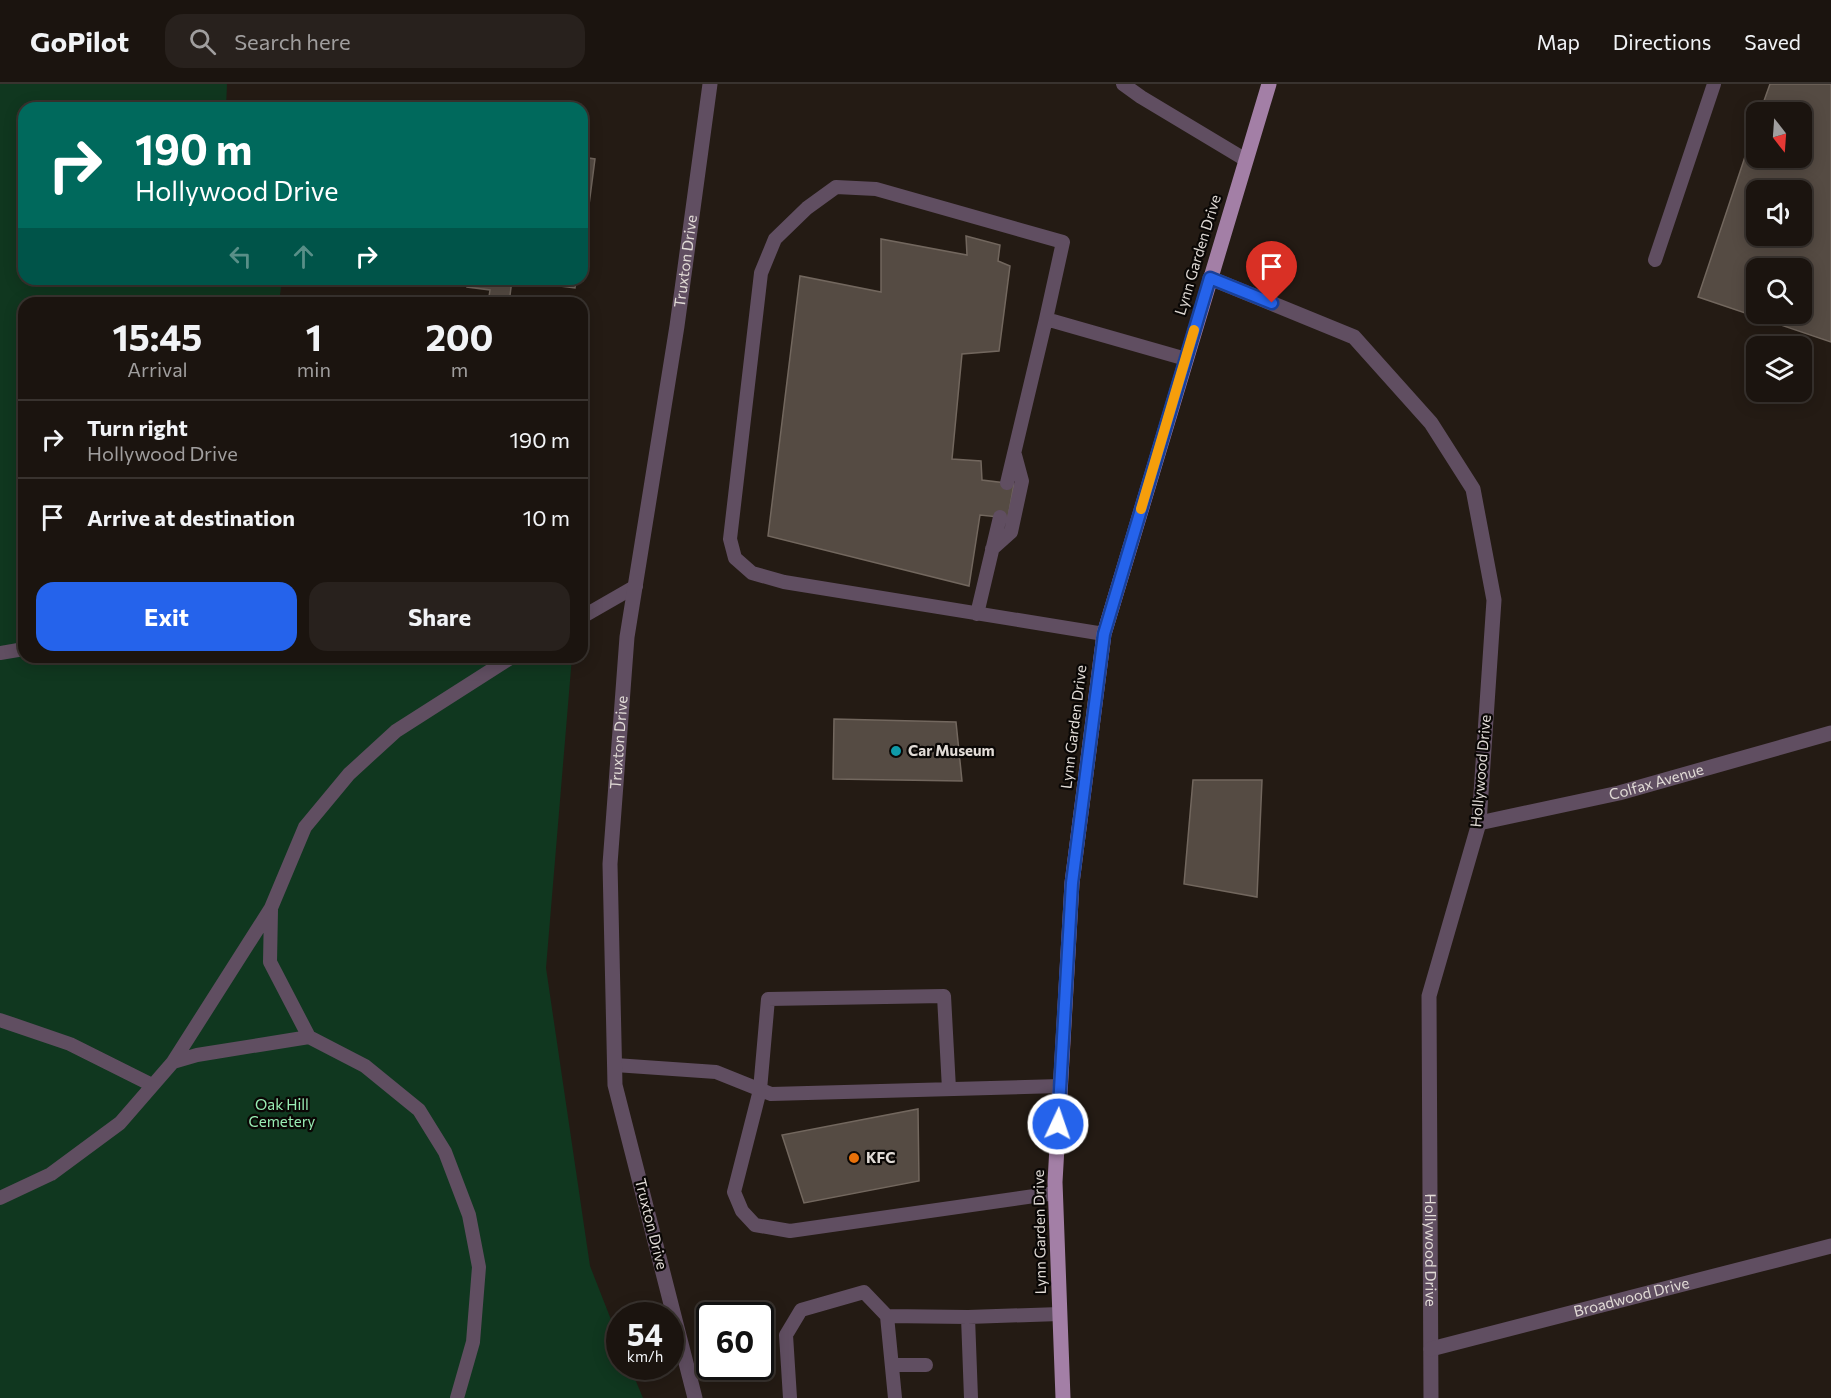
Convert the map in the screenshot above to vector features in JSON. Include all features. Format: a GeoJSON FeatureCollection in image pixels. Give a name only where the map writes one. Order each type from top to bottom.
{"type":"FeatureCollection","features":[{"type":"Feature","properties":{"kind":"main road","name":"Lynn Garden Drive"},"geometry":{"type":"LineString","coordinates":[[1063,1398],[1055,1193],[1060,1086],[1072,883],[1104,634],[1269,84]]}},
{"type":"Feature","properties":{"kind":"street","name":"Truxton Drive"},"geometry":{"type":"LineString","coordinates":[[695,1398],[615,1085],[610,864],[627,637],[677,326],[710,84]]}},
{"type":"Feature","properties":{"kind":"street","name":"Hollywood Drive"},"geometry":{"type":"LineString","coordinates":[[1210,278],[1354,337],[1431,423],[1473,489],[1494,600],[1479,823],[1430,996],[1431,1398]]}},
{"type":"Feature","properties":{"kind":"street","name":"Colfax Avenue"},"geometry":{"type":"LineString","coordinates":[[1479,823],[1619,793],[1831,733]]}},
{"type":"Feature","properties":{"kind":"street","name":"Broadwood Drive"},"geometry":{"type":"LineString","coordinates":[[1431,1349],[1831,1246]]}},
{"type":"Feature","properties":{"kind":"lane"},"geometry":{"type":"LineString","coordinates":[[1124,84],[1141,97],[1246,160]]}},
{"type":"Feature","properties":{"kind":"lane"},"geometry":{"type":"LineString","coordinates":[[1655,260],[1714,84]]}},
{"type":"Feature","properties":{"kind":"lane"},"geometry":{"type":"LineString","coordinates":[[1007,483],[1063,242],[876,189],[836,187],[807,208],[776,239],[761,273],[730,539],[735,558],[752,573],[784,582],[1104,634]]}},
{"type":"Feature","properties":{"kind":"lane"},"geometry":{"type":"LineString","coordinates":[[1046,319],[1186,359]]}},
{"type":"Feature","properties":{"kind":"lane"},"geometry":{"type":"LineString","coordinates":[[992,549],[1011,532],[1022,481],[1014,453]]}},
{"type":"Feature","properties":{"kind":"lane"},"geometry":{"type":"LineString","coordinates":[[977,614],[1000,517]]}},
{"type":"Feature","properties":{"kind":"lane"},"geometry":{"type":"LineString","coordinates":[[588,614],[636,586]]}},
{"type":"Feature","properties":{"kind":"lane"},"geometry":{"type":"LineString","coordinates":[[0,653],[18,650]]}},
{"type":"Feature","properties":{"kind":"lane"},"geometry":{"type":"LineString","coordinates":[[0,1198],[51,1174],[120,1123],[172,1062],[271,908],[305,827],[349,774],[396,731],[503,663]]}},
{"type":"Feature","properties":{"kind":"lane"},"geometry":{"type":"LineString","coordinates":[[271,908],[270,962],[309,1038]]}},
{"type":"Feature","properties":{"kind":"lane"},"geometry":{"type":"LineString","coordinates":[[949,1089],[944,996],[768,999],[760,1090],[734,1192],[742,1211],[755,1225],[790,1231],[1055,1193]]}},
{"type":"Feature","properties":{"kind":"lane"},"geometry":{"type":"LineString","coordinates":[[0,1020],[70,1044],[152,1085]]}},
{"type":"Feature","properties":{"kind":"lane"},"geometry":{"type":"LineString","coordinates":[[172,1062],[197,1055],[309,1038],[365,1066],[419,1110],[445,1152],[469,1215],[479,1267],[473,1342],[457,1398]]}},
{"type":"Feature","properties":{"kind":"lane"},"geometry":{"type":"LineString","coordinates":[[615,1065],[716,1072],[771,1094],[1060,1086]]}},
{"type":"Feature","properties":{"kind":"lane"},"geometry":{"type":"LineString","coordinates":[[790,1398],[786,1335],[801,1310],[864,1292],[886,1316],[895,1398]]}},
{"type":"Feature","properties":{"kind":"lane"},"geometry":{"type":"LineString","coordinates":[[886,1316],[968,1317],[1060,1314]]}},
{"type":"Feature","properties":{"kind":"lane"},"geometry":{"type":"LineString","coordinates":[[968,1317],[965,1363],[971,1398]]}},
{"type":"Feature","properties":{"kind":"lane"},"geometry":{"type":"LineString","coordinates":[[893,1365],[927,1365]]}},
{"type":"Feature","properties":{"kind":"green space","name":"Oak Hill Cemetery"},"geometry":{"type":"Polygon","coordinates":[[[0,84],[227,84],[226,102],[18,102],[18,285],[281,285],[280,297],[18,297],[18,663],[571,663],[546,968],[590,1266],[606,1307],[606,1380],[635,1380],[643,1398],[0,1398],[0,84]]]}},
{"type":"Feature","properties":{"kind":"building"},"geometry":{"type":"Polygon","coordinates":[[[1770,84],[1831,84],[1831,342],[1778,324],[1812,324],[1812,258],[1746,258],[1746,313],[1698,297],[1746,154],[1746,168],[1812,168],[1812,102],[1764,102],[1770,84]]]}},
{"type":"Feature","properties":{"kind":"building"},"geometry":{"type":"Polygon","coordinates":[[[588,158],[595,159],[588,205],[588,158]]]}},
{"type":"Feature","properties":{"kind":"building"},"geometry":{"type":"Polygon","coordinates":[[[966,236],[1000,245],[998,261],[1010,266],[999,351],[962,354],[952,459],[981,461],[982,480],[1014,484],[1008,518],[980,515],[969,586],[768,536],[800,276],[881,292],[881,239],[967,255],[966,236]]]}},
{"type":"Feature","properties":{"kind":"building"},"geometry":{"type":"Polygon","coordinates":[[[467,285],[511,285],[510,297],[489,297],[490,290],[467,287],[467,285]]]}},
{"type":"Feature","properties":{"kind":"building"},"geometry":{"type":"Polygon","coordinates":[[[551,285],[575,285],[575,288],[551,285]]]}},
{"type":"Feature","properties":{"kind":"building","name":"Car Museum"},"geometry":{"type":"Polygon","coordinates":[[[834,719],[956,722],[962,781],[833,779],[834,719]]]}},
{"type":"Feature","properties":{"kind":"building"},"geometry":{"type":"Polygon","coordinates":[[[1193,780],[1262,780],[1257,897],[1184,884],[1193,780]]]}},
{"type":"Feature","properties":{"kind":"building","name":"KFC"},"geometry":{"type":"Polygon","coordinates":[[[918,1109],[919,1181],[804,1203],[782,1135],[918,1109]]]}},
{"type":"Feature","properties":{"kind":"slow traffic"},"geometry":{"type":"LineString","coordinates":[[1141,509],[1194,330]]}},
{"type":"Feature","properties":{"kind":"place","name":"Car Museum"},"geometry":{"type":"Point","coordinates":[896,751]}},
{"type":"Feature","properties":{"kind":"place","name":"KFC"},"geometry":{"type":"Point","coordinates":[854,1158]}},
{"type":"Feature","properties":{"kind":"route"},"geometry":{"type":"LineString","coordinates":[[1058,1124],[1072,883],[1104,634],[1210,278],[1272,303]]}}]}
